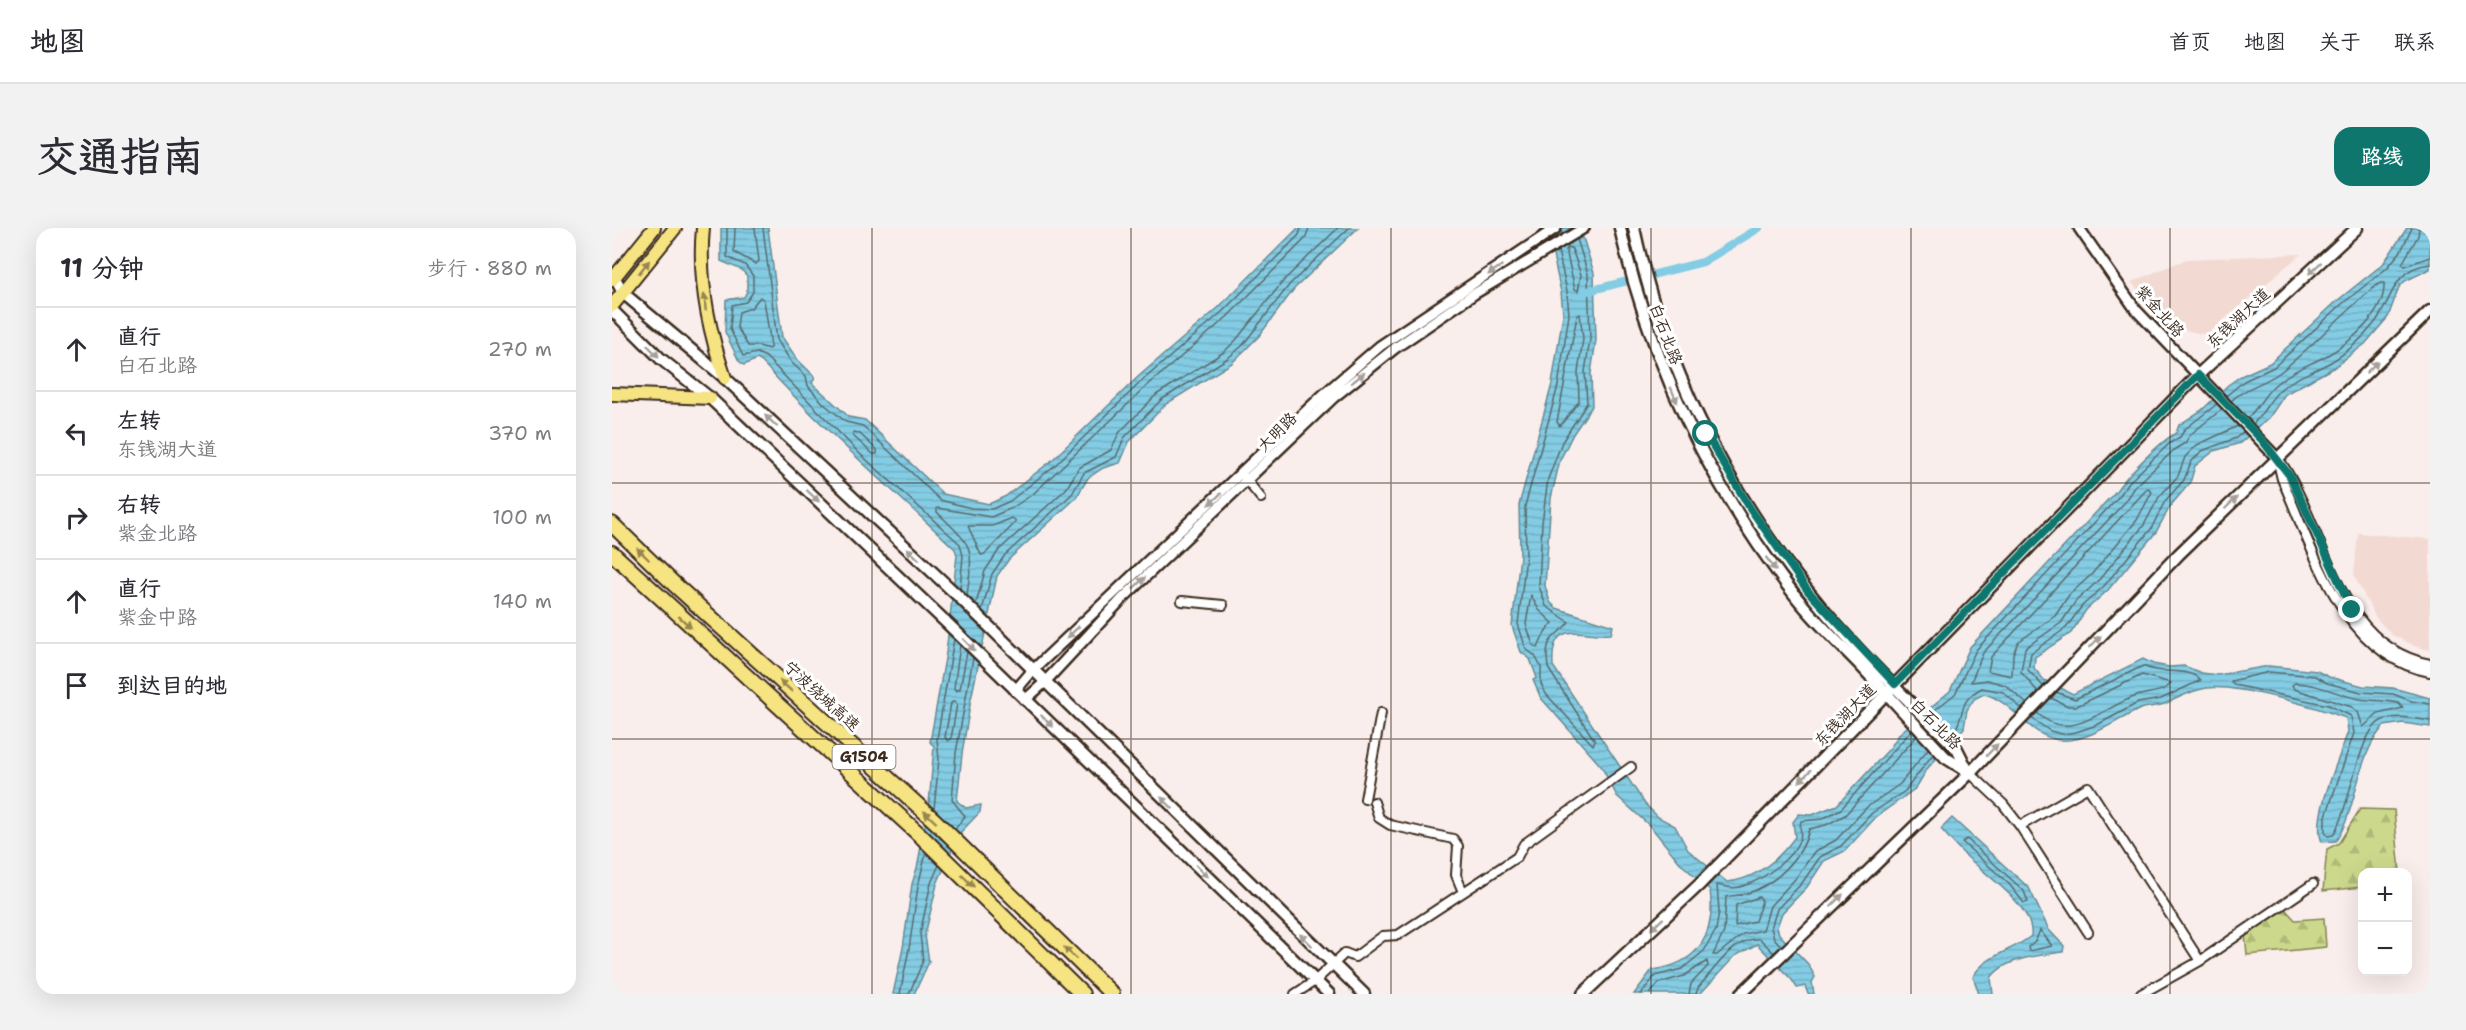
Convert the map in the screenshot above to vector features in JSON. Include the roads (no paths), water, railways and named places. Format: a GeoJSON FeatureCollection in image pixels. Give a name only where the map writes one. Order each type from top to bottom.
{"type":"FeatureCollection","features":[{"type":"Feature","properties":{"kind":"highway","name":"宁波绕城高速"},"geometry":{"type":"LineString","coordinates":[[612,524],[674,584],[935,821],[1112,994]]}},
{"type":"Feature","properties":{"kind":"highway","name":"G1504"},"geometry":{"type":"LineString","coordinates":[[612,552],[921,836],[1082,994]]}},
{"type":"Feature","properties":{"kind":"main road"},"geometry":{"type":"LineString","coordinates":[[654,228],[613,278],[623,293],[726,378],[956,594],[1044,683],[1364,994]]}},
{"type":"Feature","properties":{"kind":"main road"},"geometry":{"type":"LineString","coordinates":[[675,228],[612,308],[661,360],[710,398],[949,624],[989,666],[1329,994]]}},
{"type":"Feature","properties":{"kind":"main road"},"geometry":{"type":"LineString","coordinates":[[703,228],[706,315],[726,378]]}},
{"type":"Feature","properties":{"kind":"main road","name":"白石北路"},"geometry":{"type":"LineString","coordinates":[[1620,228],[1638,302],[1680,409],[1738,515],[1799,600],[1946,758],[1970,773]]}},
{"type":"Feature","properties":{"kind":"main road","name":"白石北路"},"geometry":{"type":"LineString","coordinates":[[1634,228],[1650,297],[1689,398],[1750,508],[1808,591],[1915,708],[1957,749],[1970,773]]}},
{"type":"Feature","properties":{"kind":"main road","name":"东钱湖大道"},"geometry":{"type":"LineString","coordinates":[[1583,994],[1700,884],[2198,375],[2358,228]]}},
{"type":"Feature","properties":{"kind":"main road"},"geometry":{"type":"LineString","coordinates":[[1742,994],[1970,773],[2179,554],[2430,311]]}},
{"type":"Feature","properties":{"kind":"main road"},"geometry":{"type":"LineString","coordinates":[[612,394],[710,398]]}},
{"type":"Feature","properties":{"kind":"street","name":"大明路"},"geometry":{"type":"LineString","coordinates":[[1025,699],[1044,683],[1122,599],[1245,478],[1322,396],[1380,346],[1556,228]]}},
{"type":"Feature","properties":{"kind":"street","name":"大明路"},"geometry":{"type":"LineString","coordinates":[[1015,691],[1033,670],[1334,397],[1395,348],[1474,294],[1584,228]]}},
{"type":"Feature","properties":{"kind":"street","name":"紫金北路"},"geometry":{"type":"LineString","coordinates":[[2079,228],[2136,310],[2277,458]]}},
{"type":"Feature","properties":{"kind":"street"},"geometry":{"type":"LineString","coordinates":[[2277,458],[2290,476],[2352,610],[2385,644],[2416,660],[2430,664]]}},
{"type":"Feature","properties":{"kind":"street"},"geometry":{"type":"LineString","coordinates":[[2277,458],[2282,479],[2346,616],[2367,639],[2383,652],[2407,665],[2430,672]]}},
{"type":"Feature","properties":{"kind":"street"},"geometry":{"type":"LineString","coordinates":[[1245,478],[1261,498]]}},
{"type":"Feature","properties":{"kind":"street"},"geometry":{"type":"LineString","coordinates":[[1182,601],[1223,605]]}},
{"type":"Feature","properties":{"kind":"street"},"geometry":{"type":"LineString","coordinates":[[1365,799],[1381,713]]}},
{"type":"Feature","properties":{"kind":"street"},"geometry":{"type":"LineString","coordinates":[[1295,994],[1315,981],[1345,953],[1355,957],[1383,936],[1398,935],[1517,856],[1524,844],[1631,767]]}},
{"type":"Feature","properties":{"kind":"street"},"geometry":{"type":"LineString","coordinates":[[1970,773],[2003,804],[2020,826],[2088,932]]}},
{"type":"Feature","properties":{"kind":"street"},"geometry":{"type":"LineString","coordinates":[[2020,826],[2088,787],[2200,961]]}},
{"type":"Feature","properties":{"kind":"street"},"geometry":{"type":"LineString","coordinates":[[1374,802],[1379,818],[1390,825],[1454,839],[1458,846],[1456,875],[1463,892]]}},
{"type":"Feature","properties":{"kind":"street"},"geometry":{"type":"LineString","coordinates":[[2141,994],[2200,961],[2313,884]]}},
{"type":"Feature","properties":{"kind":"water"},"geometry":{"type":"Polygon","coordinates":[[[721,228],[768,228],[782,337],[797,359],[815,377],[812,383],[849,417],[865,420],[943,494],[989,504],[1006,496],[1050,462],[1139,376],[1218,308],[1298,228],[1358,228],[1294,289],[1259,336],[1232,363],[1166,404],[1129,442],[1120,463],[1103,468],[1088,478],[1076,498],[1009,559],[997,576],[971,699],[957,801],[966,808],[981,805],[980,812],[959,834],[937,884],[925,935],[929,962],[914,994],[893,994],[903,948],[912,884],[929,804],[934,746],[930,742],[946,653],[957,555],[955,549],[832,434],[762,362],[757,359],[744,365],[739,361],[725,332],[726,300],[744,297],[747,291],[747,276],[742,270],[721,261],[721,228]]]}},
{"type":"Feature","properties":{"kind":"water"},"geometry":{"type":"Polygon","coordinates":[[[1547,228],[1580,228],[1594,273],[1596,340],[1591,373],[1592,406],[1573,434],[1560,460],[1551,498],[1545,586],[1550,602],[1556,608],[1613,626],[1611,634],[1578,632],[1562,635],[1556,641],[1553,651],[1553,666],[1645,804],[1658,817],[1675,826],[1688,850],[1727,882],[1757,873],[1774,861],[1795,837],[1793,822],[1799,814],[1812,815],[1837,805],[1890,748],[1900,733],[1950,691],[1970,647],[2135,468],[2176,433],[2179,425],[2202,410],[2241,376],[2270,363],[2338,300],[2383,264],[2407,228],[2430,228],[2430,269],[2405,281],[2399,287],[2388,317],[2365,344],[2333,368],[2285,394],[2269,418],[2240,443],[2214,451],[2195,466],[2190,483],[2171,505],[2156,532],[2108,590],[2086,610],[2071,633],[2035,657],[2034,668],[2044,680],[2073,694],[2143,659],[2153,664],[2169,667],[2184,666],[2202,673],[2218,675],[2269,666],[2317,671],[2329,677],[2363,686],[2393,688],[2430,698],[2430,727],[2403,723],[2384,726],[2368,752],[2349,812],[2336,841],[2322,842],[2320,818],[2348,731],[2346,718],[2256,693],[2237,689],[2207,688],[2190,692],[2164,704],[2141,709],[2081,738],[2061,740],[2040,733],[2004,704],[1984,694],[1974,699],[1967,710],[1964,728],[1927,769],[1916,788],[1876,817],[1845,851],[1824,861],[1807,887],[1782,913],[1777,927],[1779,934],[1808,964],[1815,977],[1812,982],[1814,994],[1808,994],[1805,986],[1797,988],[1757,944],[1735,956],[1700,994],[1634,994],[1652,970],[1682,961],[1701,945],[1710,921],[1710,890],[1681,864],[1651,827],[1617,796],[1601,766],[1541,698],[1533,680],[1537,678],[1530,659],[1521,652],[1512,626],[1520,556],[1519,505],[1552,384],[1563,314],[1561,292],[1547,228]]]}},
{"type":"Feature","properties":{"kind":"water"},"geometry":{"type":"Polygon","coordinates":[[[1952,818],[2029,888],[2049,930],[2064,946],[2063,952],[2023,959],[2004,966],[1991,978],[1993,994],[1979,994],[1973,977],[1991,959],[2031,936],[2030,925],[2017,902],[1964,854],[1941,829],[1952,818]]]}},
{"type":"Feature","properties":{"kind":"waterway"},"geometry":{"type":"LineString","coordinates":[[1584,292],[1703,262],[1759,228]]}}]}
